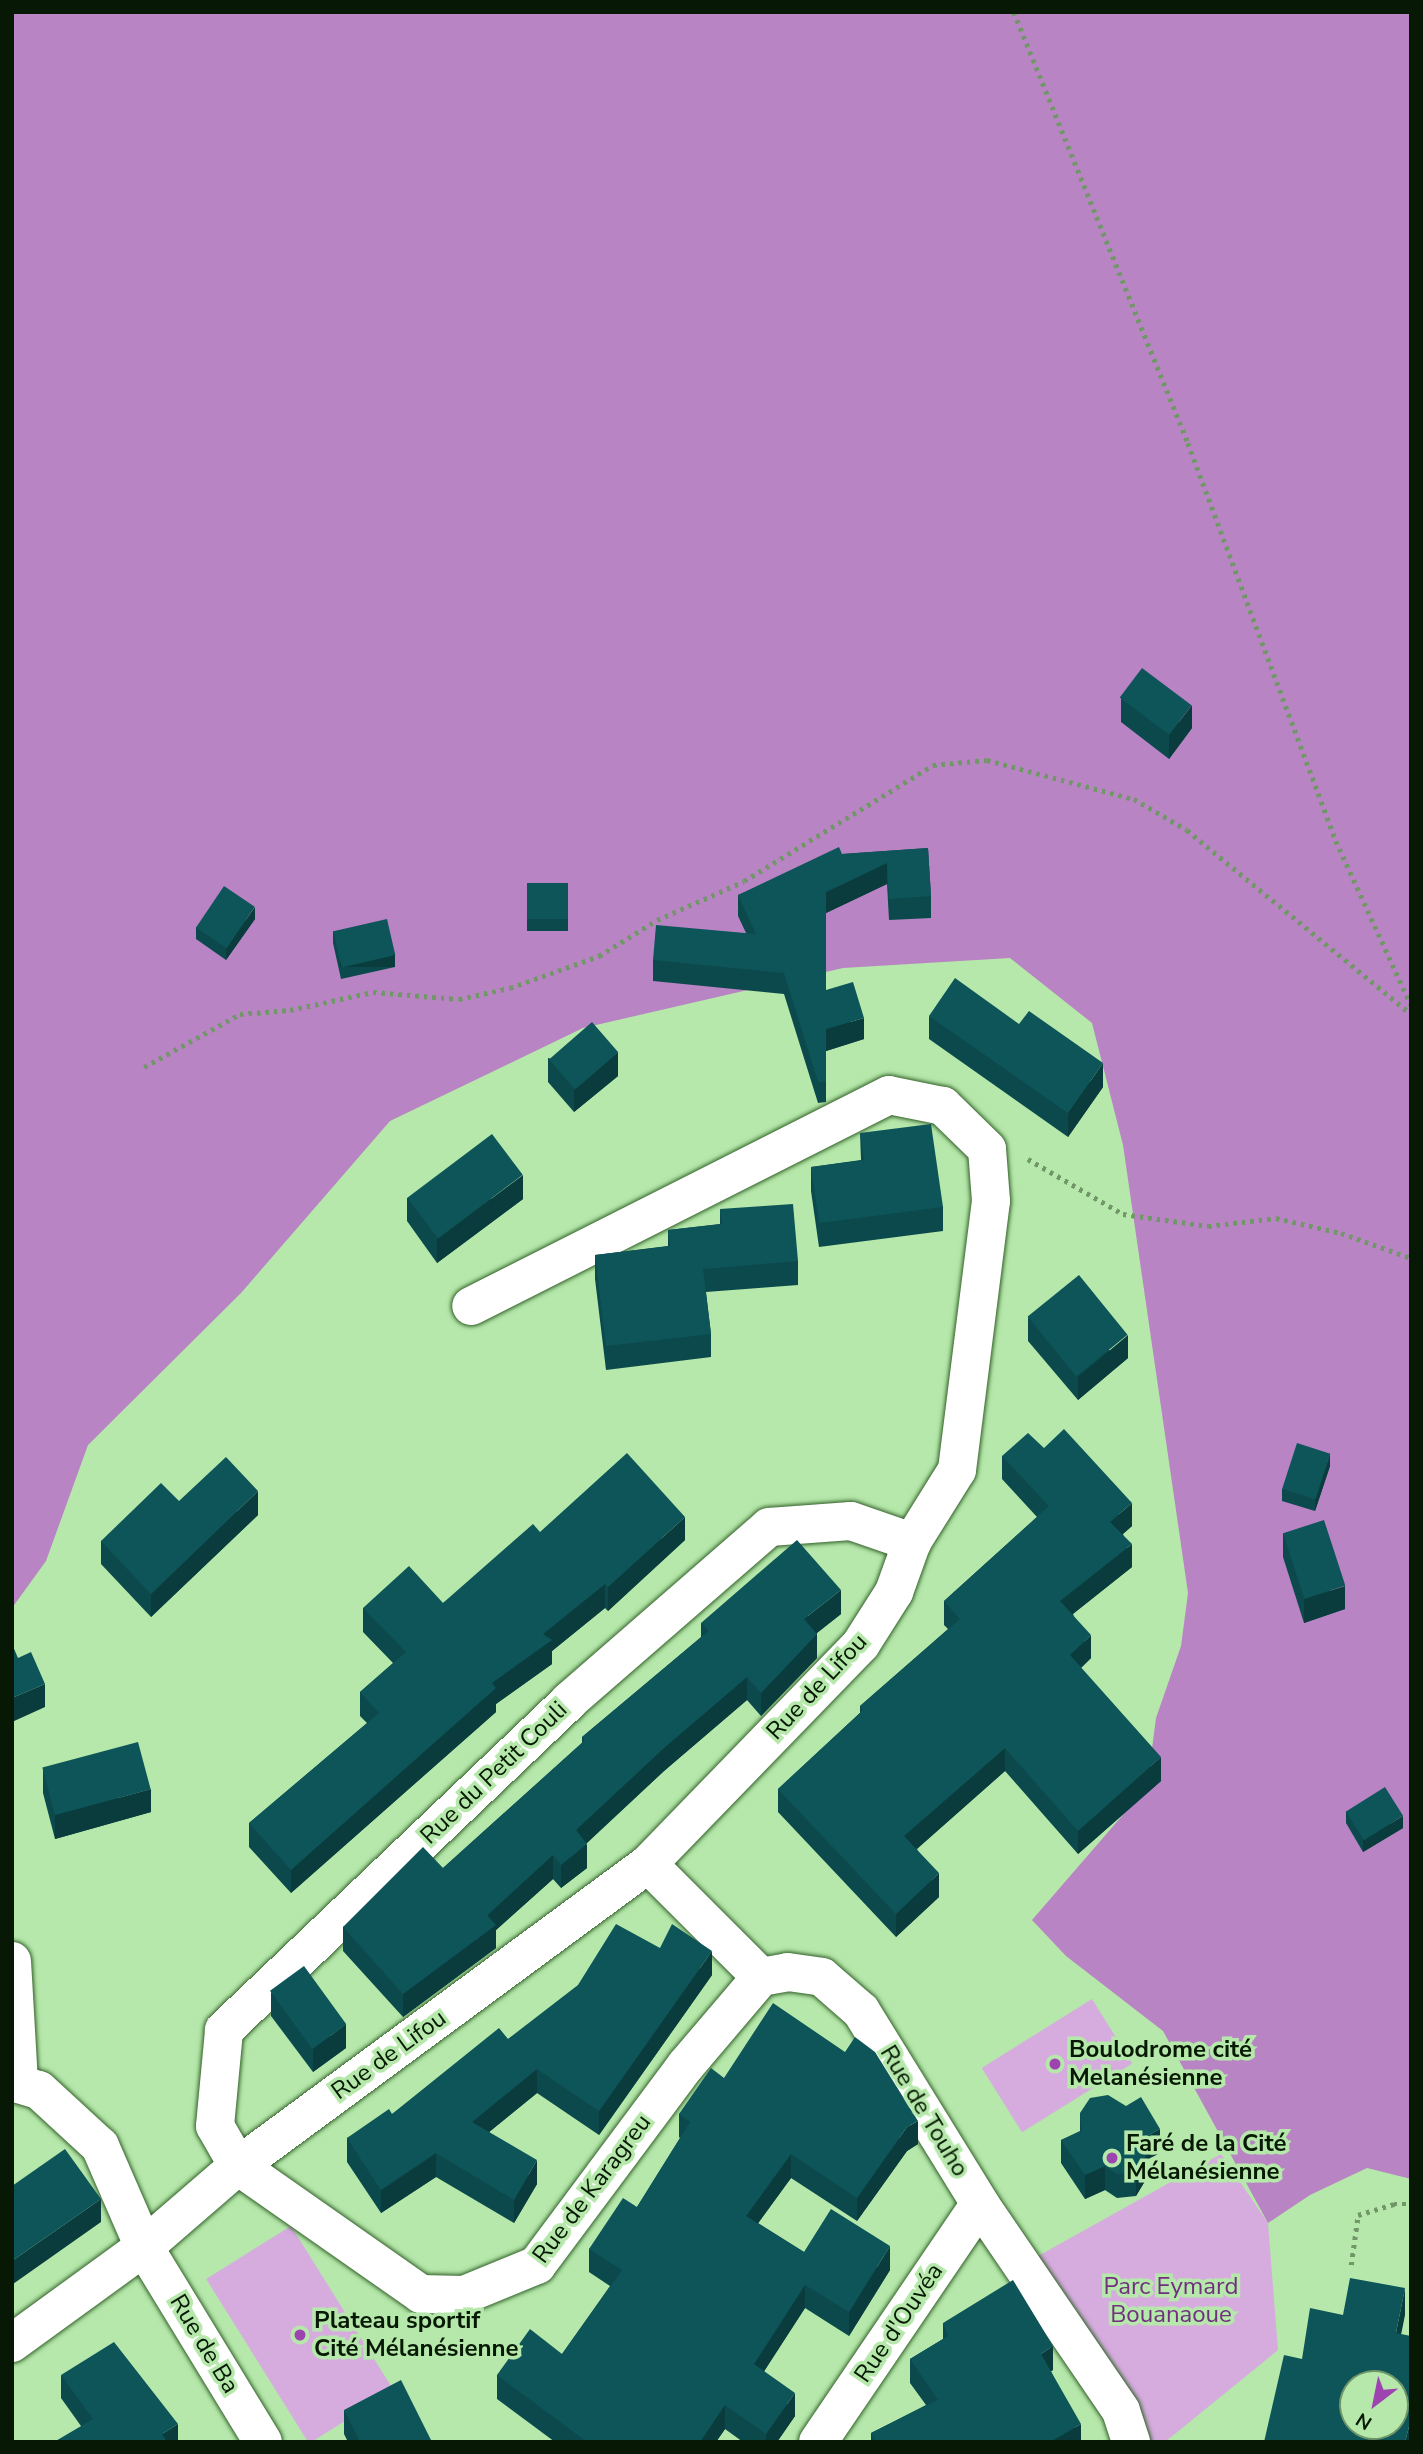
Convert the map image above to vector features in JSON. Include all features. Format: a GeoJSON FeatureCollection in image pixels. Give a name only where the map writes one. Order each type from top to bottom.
{"type":"FeatureCollection","features":[{"type":"Feature","properties":{"kind":"street"},"geometry":{"type":"LineString","coordinates":[[471,1306],[888,1095],[943,1106],[986,1149]]}},
{"type":"Feature","properties":{"kind":"street","name":"Rue de Lifou"},"geometry":{"type":"LineString","coordinates":[[12,2343],[144,2247],[238,2166],[649,1864],[861,1644],[894,1592],[912,1542],[957,1469],[991,1201],[986,1149]]}},
{"type":"Feature","properties":{"kind":"street","name":"Rue du Petit Couli"},"geometry":{"type":"LineString","coordinates":[[238,2166],[215,2126],[224,2030],[569,1701],[769,1527],[851,1521],[912,1542]]}},
{"type":"Feature","properties":{"kind":"street"},"geometry":{"type":"LineString","coordinates":[[649,1864],[761,1977]]}},
{"type":"Feature","properties":{"kind":"street"},"geometry":{"type":"LineString","coordinates":[[12,1961],[16,2083]]}},
{"type":"Feature","properties":{"kind":"street","name":"Rue de Touho"},"geometry":{"type":"LineString","coordinates":[[761,1977],[788,1972],[822,1977],[861,2011],[980,2204],[1121,2411],[1131,2442]]}},
{"type":"Feature","properties":{"kind":"street","name":"Rue de Karagreu"},"geometry":{"type":"LineString","coordinates":[[238,2166],[421,2294],[464,2295],[513,2278],[537,2265],[687,2065],[761,1977]]}},
{"type":"Feature","properties":{"kind":"street","name":"Rue de Ba"},"geometry":{"type":"LineString","coordinates":[[16,2083],[39,2090],[100,2146],[144,2247],[263,2442]]}},
{"type":"Feature","properties":{"kind":"street","name":"Rue d'Ouvéa"},"geometry":{"type":"LineString","coordinates":[[818,2442],[980,2204]]}},
{"type":"Feature","properties":{"kind":"path"},"geometry":{"type":"LineString","coordinates":[[1014,12],[1198,467],[1336,841],[1411,1005]]}},
{"type":"Feature","properties":{"kind":"path"},"geometry":{"type":"LineString","coordinates":[[144,1067],[240,1014],[290,1010],[373,992],[459,999],[510,988],[599,956],[657,920],[744,881],[933,765],[987,760],[1134,799],[1187,830],[1411,1014]]}},
{"type":"Feature","properties":{"kind":"path"},"geometry":{"type":"LineString","coordinates":[[986,1149],[1034,1160],[1123,1214],[1208,1226],[1276,1219],[1341,1233],[1411,1258]]}},
{"type":"Feature","properties":{"kind":"path"},"geometry":{"type":"LineString","coordinates":[[1351,2265],[1358,2215],[1394,2204],[1411,2204]]}},
{"type":"Feature","properties":{"kind":"green space","name":"Boulodrome cité Melanésienne"},"geometry":{"type":"Polygon","coordinates":[[[1092,1999],[1132,2063],[1022,2132],[982,2068],[1092,1999]]]}},
{"type":"Feature","properties":{"kind":"green space","name":"Parc Eymard Bouanaoue"},"geometry":{"type":"Polygon","coordinates":[[[1221,2154],[1268,2223],[1278,2350],[1165,2442],[1131,2442],[1022,2265],[1221,2154]]]}},
{"type":"Feature","properties":{"kind":"green space","name":"Plateau sportif Cité Mélanésienne"},"geometry":{"type":"Polygon","coordinates":[[[291,2226],[394,2391],[308,2442],[206,2279],[291,2226]]]}},
{"type":"Feature","properties":{"kind":"shaded area"},"geometry":{"type":"Polygon","coordinates":[[[12,12],[1411,12],[1411,2179],[1367,2168],[1310,2195],[1268,2223],[1163,2031],[1066,1956],[1032,1920],[1147,1787],[1156,1718],[1181,1646],[1188,1593],[1123,1145],[1092,1023],[1010,958],[843,968],[583,1028],[390,1121],[241,1293],[88,1445],[46,1561],[12,1608],[12,12]]]}},
{"type":"Feature","properties":{"kind":"building"},"geometry":{"type":"Polygon","coordinates":[[[1142,668],[1192,705],[1169,735],[1120,698],[1142,668]]]}},
{"type":"Feature","properties":{"kind":"building"},"geometry":{"type":"Polygon","coordinates":[[[839,847],[842,854],[928,848],[931,896],[889,899],[887,863],[826,892],[826,990],[853,982],[864,1018],[826,1029],[826,1081],[818,1082],[784,973],[653,960],[656,925],[756,934],[738,895],[839,847]]]}},
{"type":"Feature","properties":{"kind":"building"},"geometry":{"type":"Polygon","coordinates":[[[527,883],[568,883],[568,919],[527,919],[527,883]]]}},
{"type":"Feature","properties":{"kind":"building"},"geometry":{"type":"Polygon","coordinates":[[[224,886],[255,907],[227,948],[196,927],[224,886]]]}},
{"type":"Feature","properties":{"kind":"building"},"geometry":{"type":"Polygon","coordinates":[[[387,919],[395,955],[342,967],[333,931],[387,919]]]}},
{"type":"Feature","properties":{"kind":"building"},"geometry":{"type":"Polygon","coordinates":[[[955,978],[1019,1024],[1029,1011],[1103,1063],[1068,1113],[929,1016],[955,978]]]}},
{"type":"Feature","properties":{"kind":"building"},"geometry":{"type":"Polygon","coordinates":[[[592,1022],[618,1052],[575,1090],[549,1059],[592,1022]]]}},
{"type":"Feature","properties":{"kind":"building"},"geometry":{"type":"Polygon","coordinates":[[[931,1124],[943,1207],[819,1223],[811,1167],[864,1160],[860,1133],[931,1124]]]}},
{"type":"Feature","properties":{"kind":"building"},"geometry":{"type":"Polygon","coordinates":[[[492,1134],[523,1175],[438,1239],[407,1198],[492,1134]]]}},
{"type":"Feature","properties":{"kind":"building"},"geometry":{"type":"Polygon","coordinates":[[[793,1204],[798,1261],[703,1269],[711,1334],[606,1346],[595,1255],[670,1246],[668,1230],[722,1224],[720,1209],[793,1204]]]}},
{"type":"Feature","properties":{"kind":"building"},"geometry":{"type":"Polygon","coordinates":[[[1079,1275],[1127,1335],[1076,1376],[1028,1317],[1079,1275]]]}},
{"type":"Feature","properties":{"kind":"building"},"geometry":{"type":"Polygon","coordinates":[[[1064,1429],[1132,1503],[1110,1522],[1132,1544],[1060,1601],[1091,1635],[1070,1655],[1161,1757],[1078,1831],[1005,1748],[904,1836],[939,1873],[896,1914],[778,1789],[863,1710],[860,1706],[960,1619],[944,1601],[1049,1506],[1002,1456],[1028,1433],[1044,1448],[1064,1429]]]}},
{"type":"Feature","properties":{"kind":"building"},"geometry":{"type":"Polygon","coordinates":[[[1297,1443],[1330,1454],[1315,1499],[1282,1489],[1297,1443]]]}},
{"type":"Feature","properties":{"kind":"building"},"geometry":{"type":"Polygon","coordinates":[[[627,1453],[685,1517],[608,1587],[605,1584],[543,1634],[552,1640],[492,1683],[496,1688],[291,1870],[249,1823],[379,1713],[360,1692],[406,1652],[363,1608],[409,1566],[443,1603],[533,1524],[540,1532],[627,1453]]]}},
{"type":"Feature","properties":{"kind":"building"},"geometry":{"type":"Polygon","coordinates":[[[226,1457],[258,1491],[151,1594],[101,1541],[161,1483],[179,1501],[226,1457]]]}},
{"type":"Feature","properties":{"kind":"building"},"geometry":{"type":"Polygon","coordinates":[[[1324,1520],[1345,1586],[1304,1599],[1283,1533],[1324,1520]]]}},
{"type":"Feature","properties":{"kind":"building"},"geometry":{"type":"Polygon","coordinates":[[[797,1540],[841,1590],[804,1619],[817,1634],[761,1693],[747,1677],[664,1748],[576,1830],[587,1844],[561,1865],[553,1855],[487,1915],[496,1925],[403,1994],[343,1927],[423,1847],[443,1868],[585,1740],[582,1737],[709,1631],[701,1623],[797,1540]]]}},
{"type":"Feature","properties":{"kind":"building"},"geometry":{"type":"Polygon","coordinates":[[[12,1644],[18,1658],[31,1652],[45,1684],[12,1698],[12,1644]]]}},
{"type":"Feature","properties":{"kind":"building"},"geometry":{"type":"Polygon","coordinates":[[[138,1742],[151,1789],[55,1815],[42,1768],[138,1742]]]}},
{"type":"Feature","properties":{"kind":"building"},"geometry":{"type":"Polygon","coordinates":[[[1385,1787],[1403,1816],[1364,1840],[1346,1811],[1385,1787]]]}},
{"type":"Feature","properties":{"kind":"building"},"geometry":{"type":"Polygon","coordinates":[[[616,1924],[660,1948],[672,1924],[712,1951],[599,2111],[537,2069],[472,2122],[537,2160],[514,2200],[436,2153],[381,2190],[347,2138],[389,2109],[392,2114],[499,2028],[508,2039],[578,1985],[616,1924]]]}},
{"type":"Feature","properties":{"kind":"building"},"geometry":{"type":"Polygon","coordinates":[[[304,1966],[346,2024],[312,2049],[270,1991],[304,1966]]]}},
{"type":"Feature","properties":{"kind":"building"},"geometry":{"type":"Polygon","coordinates":[[[773,2003],[845,2052],[855,2037],[875,2052],[918,2121],[907,2127],[857,2198],[791,2154],[746,2216],[804,2252],[831,2209],[890,2246],[849,2312],[805,2285],[754,2364],[795,2393],[766,2434],[725,2405],[700,2442],[587,2442],[497,2375],[530,2329],[562,2354],[622,2270],[589,2249],[623,2198],[637,2207],[690,2122],[679,2114],[711,2068],[724,2078],[773,2003]]]}},
{"type":"Feature","properties":{"kind":"building"},"geometry":{"type":"Polygon","coordinates":[[[1108,2095],[1126,2106],[1141,2097],[1160,2129],[1143,2138],[1148,2152],[1136,2172],[1117,2174],[1105,2166],[1085,2175],[1061,2140],[1082,2131],[1080,2113],[1090,2098],[1108,2095]]]}},
{"type":"Feature","properties":{"kind":"building"},"geometry":{"type":"Polygon","coordinates":[[[65,2149],[101,2199],[12,2261],[12,2186],[65,2149]]]}},
{"type":"Feature","properties":{"kind":"building"},"geometry":{"type":"Polygon","coordinates":[[[1350,2278],[1405,2288],[1396,2333],[1411,2336],[1409,2427],[1409,2370],[1339,2370],[1339,2440],[1405,2442],[1264,2442],[1284,2355],[1302,2359],[1310,2308],[1343,2315],[1350,2278]]]}},
{"type":"Feature","properties":{"kind":"building"},"geometry":{"type":"Polygon","coordinates":[[[1013,2280],[1053,2346],[1041,2354],[1081,2424],[1050,2442],[876,2442],[871,2433],[938,2400],[910,2359],[948,2336],[943,2323],[1013,2280]]]}},
{"type":"Feature","properties":{"kind":"building"},"geometry":{"type":"Polygon","coordinates":[[[114,2342],[178,2424],[162,2434],[167,2442],[54,2442],[93,2419],[61,2375],[114,2342]]]}},
{"type":"Feature","properties":{"kind":"building"},"geometry":{"type":"Polygon","coordinates":[[[401,2380],[432,2442],[360,2442],[344,2410],[401,2380]]]}},
{"type":"Feature","properties":{"kind":"place","name":"Boulodrome cité Melanésienne"},"geometry":{"type":"Point","coordinates":[1055,2064]}},
{"type":"Feature","properties":{"kind":"place","name":"Faré de la Cité Mélanésienne"},"geometry":{"type":"Point","coordinates":[1112,2158]}},
{"type":"Feature","properties":{"kind":"place","name":"Plateau sportif Cité Mélanésienne"},"geometry":{"type":"Point","coordinates":[300,2335]}}]}
